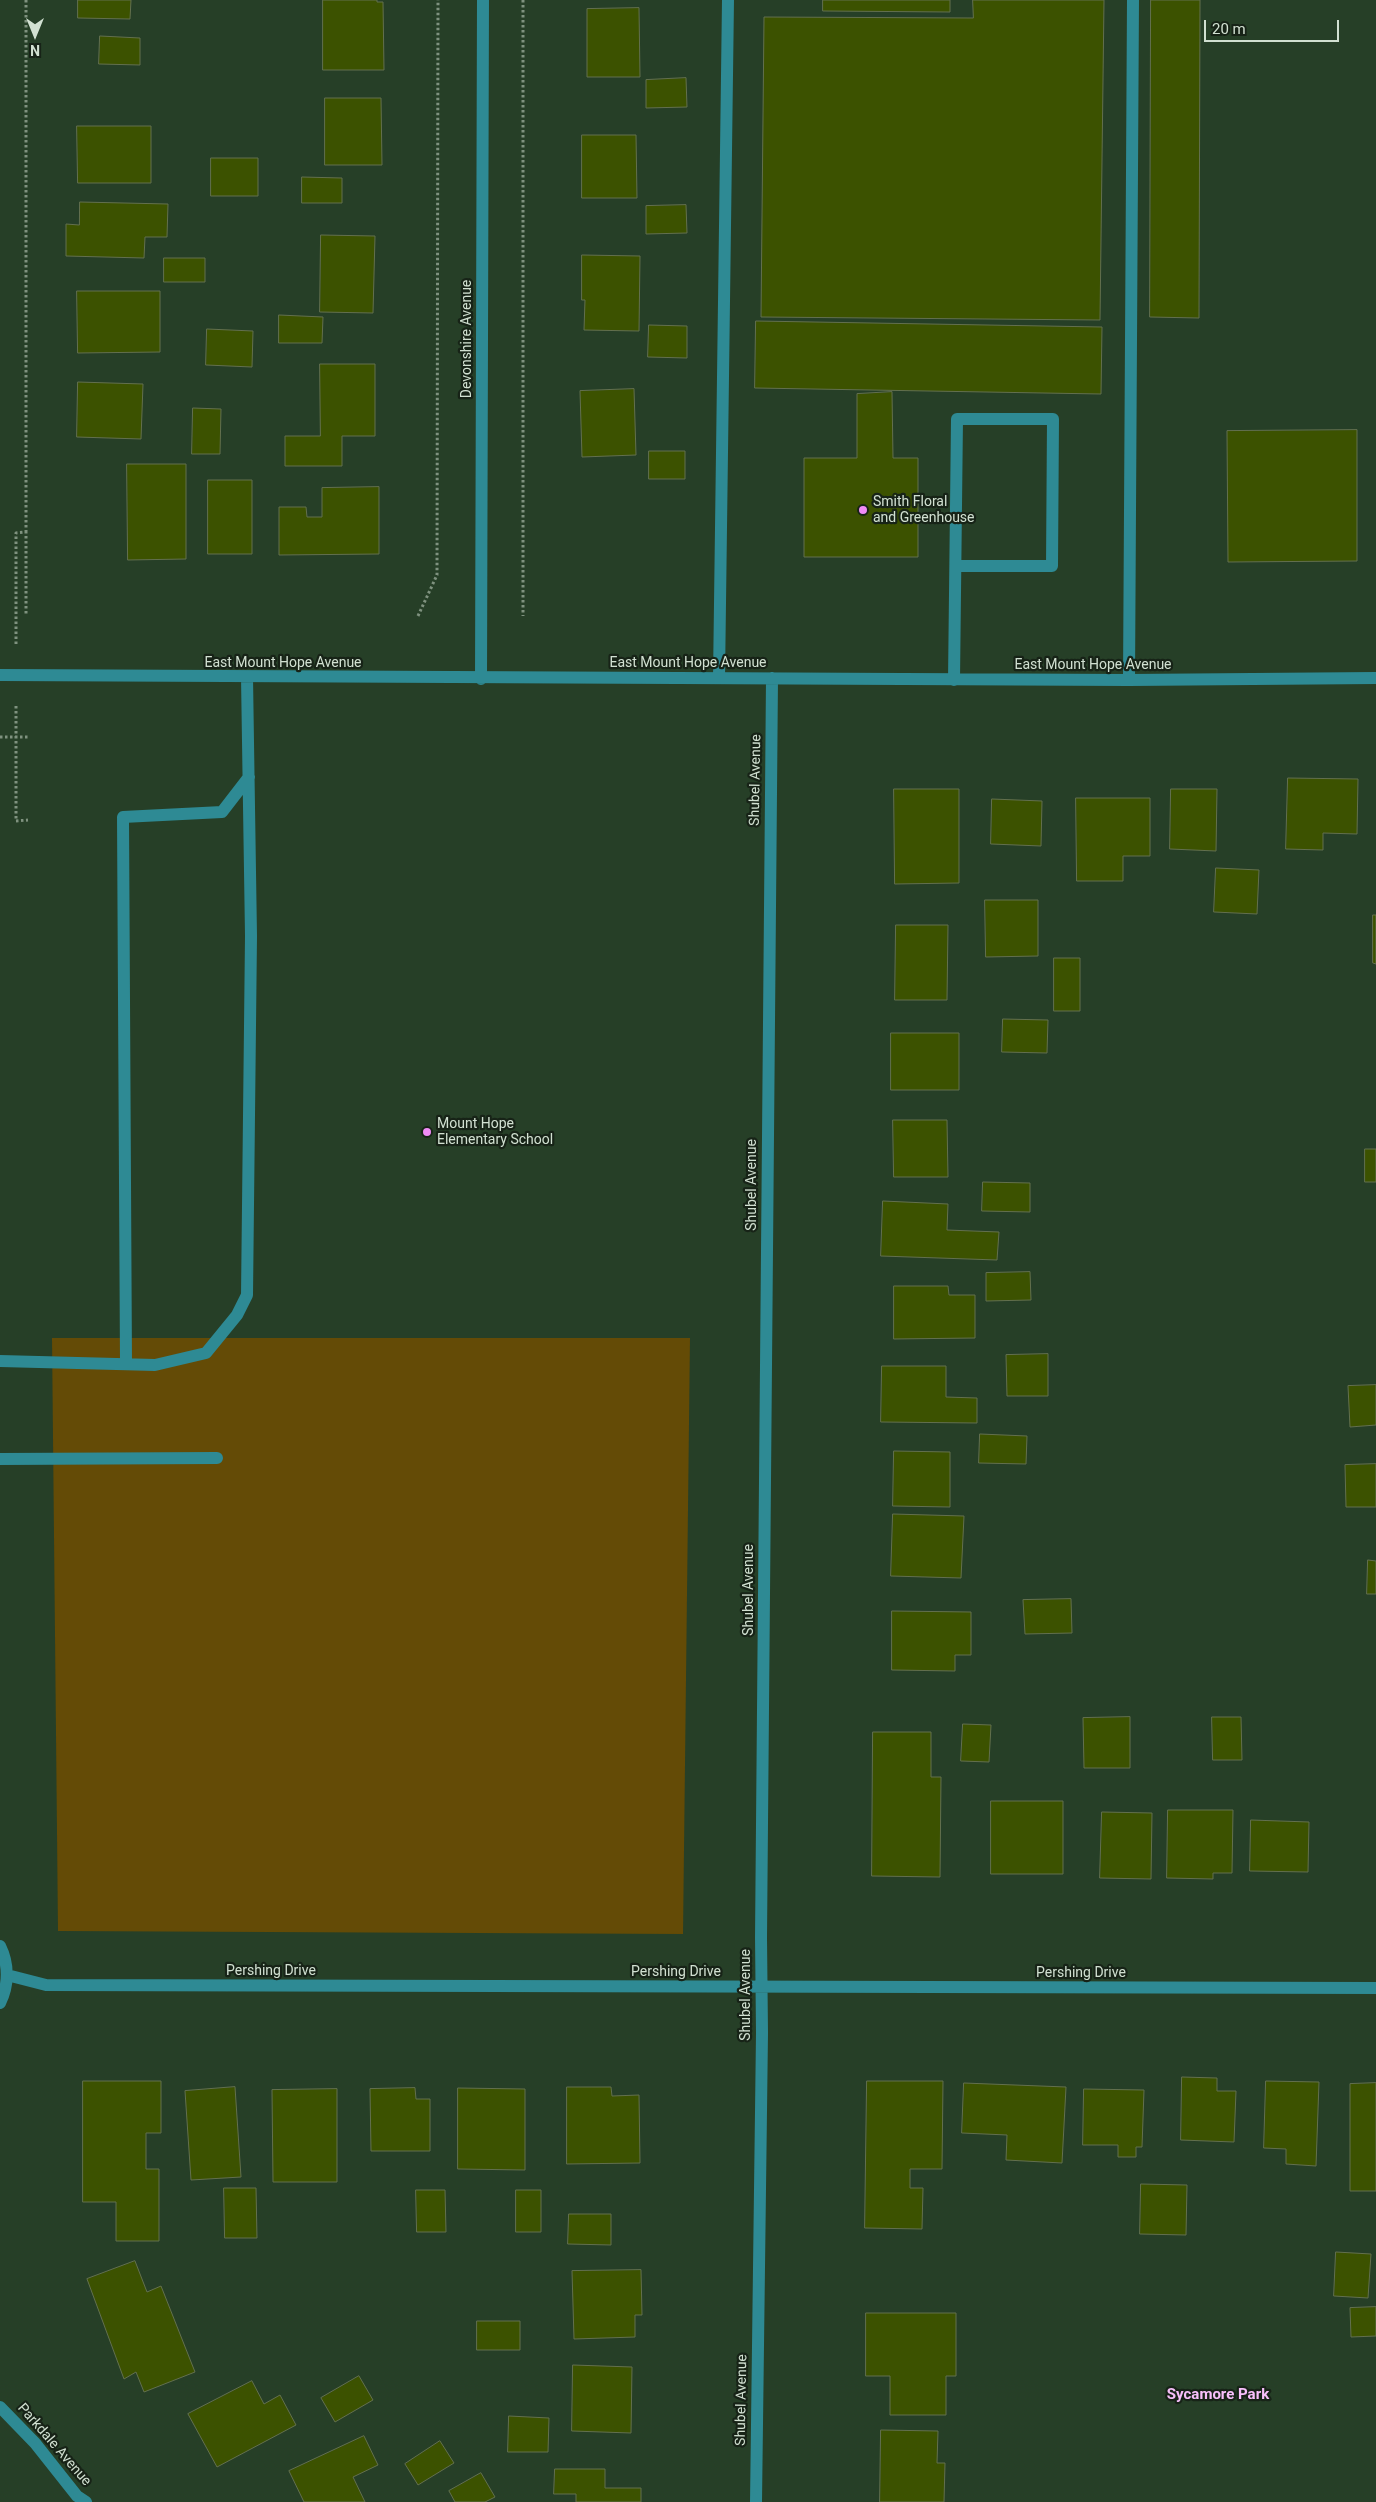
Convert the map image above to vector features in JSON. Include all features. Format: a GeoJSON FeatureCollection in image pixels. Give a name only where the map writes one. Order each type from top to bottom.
{"type":"FeatureCollection","features":[{"type":"Feature","properties":{"kind":"street","name":"Devonshire Avenue"},"geometry":{"type":"LineString","coordinates":[[481,679],[483,0]]}},
{"type":"Feature","properties":{"kind":"street"},"geometry":{"type":"LineString","coordinates":[[720,678],[728,0]]}},
{"type":"Feature","properties":{"kind":"street"},"geometry":{"type":"LineString","coordinates":[[1129,680],[1133,0]]}},
{"type":"Feature","properties":{"kind":"street"},"geometry":{"type":"LineString","coordinates":[[954,680],[957,419],[1053,419],[1052,566],[956,566]]}},
{"type":"Feature","properties":{"kind":"street","name":"East Mount Hope Avenue"},"geometry":{"type":"LineString","coordinates":[[0,675],[481,679],[1129,680],[1376,678]]}},
{"type":"Feature","properties":{"kind":"street"},"geometry":{"type":"LineString","coordinates":[[0,1361],[155,1365],[206,1353],[237,1315],[247,1295],[251,945],[247,677]]}},
{"type":"Feature","properties":{"kind":"street","name":"Shubel Avenue"},"geometry":{"type":"LineString","coordinates":[[756,2502],[772,678]]}},
{"type":"Feature","properties":{"kind":"street"},"geometry":{"type":"LineString","coordinates":[[126,1364],[123,817],[222,812],[249,776]]}},
{"type":"Feature","properties":{"kind":"street"},"geometry":{"type":"LineString","coordinates":[[0,1459],[217,1458]]}},
{"type":"Feature","properties":{"kind":"street"},"geometry":{"type":"LineString","coordinates":[[0,1946],[4,1954],[7,1975],[5,1994],[0,2003]]}},
{"type":"Feature","properties":{"kind":"street","name":"Pershing Drive"},"geometry":{"type":"LineString","coordinates":[[7,1975],[46,1985],[1376,1988]]}},
{"type":"Feature","properties":{"kind":"street","name":"Parkdale Avenue"},"geometry":{"type":"LineString","coordinates":[[0,2407],[35,2443],[77,2496],[86,2502]]}},
{"type":"Feature","properties":{"kind":"path"},"geometry":{"type":"LineString","coordinates":[[26,0],[26,614]]}},
{"type":"Feature","properties":{"kind":"path"},"geometry":{"type":"LineString","coordinates":[[418,616],[437,574],[438,0]]}},
{"type":"Feature","properties":{"kind":"path"},"geometry":{"type":"LineString","coordinates":[[523,0],[524,616]]}},
{"type":"Feature","properties":{"kind":"path"},"geometry":{"type":"LineString","coordinates":[[16,533],[26,532]]}},
{"type":"Feature","properties":{"kind":"path"},"geometry":{"type":"LineString","coordinates":[[0,736],[29,738]]}},
{"type":"Feature","properties":{"kind":"path"},"geometry":{"type":"LineString","coordinates":[[16,821],[28,820]]}},
{"type":"Feature","properties":{"kind":"shaded area"},"geometry":{"type":"Polygon","coordinates":[[[52,1338],[690,1338],[683,1934],[58,1931],[52,1338]]]}},
{"type":"Feature","properties":{"kind":"building"},"geometry":{"type":"Polygon","coordinates":[[[78,0],[131,0],[130,19],[78,18],[78,0]]]}},
{"type":"Feature","properties":{"kind":"building"},"geometry":{"type":"Polygon","coordinates":[[[323,0],[377,0],[377,2],[383,2],[384,70],[323,70],[323,0]]]}},
{"type":"Feature","properties":{"kind":"building"},"geometry":{"type":"Polygon","coordinates":[[[823,0],[950,0],[950,12],[823,11],[823,0]]]}},
{"type":"Feature","properties":{"kind":"building"},"geometry":{"type":"Polygon","coordinates":[[[973,0],[1104,0],[1100,320],[761,317],[764,17],[973,18],[973,0]]]}},
{"type":"Feature","properties":{"kind":"building"},"geometry":{"type":"Polygon","coordinates":[[[1151,0],[1200,0],[1199,318],[1150,317],[1151,0]]]}},
{"type":"Feature","properties":{"kind":"building"},"geometry":{"type":"Polygon","coordinates":[[[639,8],[640,77],[587,77],[587,9],[639,8]]]}},
{"type":"Feature","properties":{"kind":"building"},"geometry":{"type":"Polygon","coordinates":[[[100,36],[140,38],[140,65],[99,64],[100,36]]]}},
{"type":"Feature","properties":{"kind":"building"},"geometry":{"type":"Polygon","coordinates":[[[686,78],[687,107],[646,108],[646,80],[686,78]]]}},
{"type":"Feature","properties":{"kind":"building"},"geometry":{"type":"Polygon","coordinates":[[[325,98],[381,98],[382,165],[325,165],[325,98]]]}},
{"type":"Feature","properties":{"kind":"building"},"geometry":{"type":"Polygon","coordinates":[[[77,126],[151,126],[151,183],[78,183],[77,126]]]}},
{"type":"Feature","properties":{"kind":"building"},"geometry":{"type":"Polygon","coordinates":[[[582,135],[636,135],[637,198],[582,198],[582,135]]]}},
{"type":"Feature","properties":{"kind":"building"},"geometry":{"type":"Polygon","coordinates":[[[211,158],[258,158],[258,196],[211,196],[211,158]]]}},
{"type":"Feature","properties":{"kind":"building"},"geometry":{"type":"Polygon","coordinates":[[[302,177],[342,178],[342,203],[302,203],[302,177]]]}},
{"type":"Feature","properties":{"kind":"building"},"geometry":{"type":"Polygon","coordinates":[[[80,202],[168,204],[167,237],[145,237],[144,258],[66,256],[66,224],[79,225],[80,202]]]}},
{"type":"Feature","properties":{"kind":"building"},"geometry":{"type":"Polygon","coordinates":[[[686,205],[687,233],[646,234],[646,206],[686,205]]]}},
{"type":"Feature","properties":{"kind":"building"},"geometry":{"type":"Polygon","coordinates":[[[321,235],[375,236],[373,313],[320,312],[321,235]]]}},
{"type":"Feature","properties":{"kind":"building"},"geometry":{"type":"Polygon","coordinates":[[[582,255],[640,256],[639,331],[584,330],[585,300],[582,300],[582,255]]]}},
{"type":"Feature","properties":{"kind":"building"},"geometry":{"type":"Polygon","coordinates":[[[164,258],[205,258],[205,282],[164,282],[164,258]]]}},
{"type":"Feature","properties":{"kind":"building"},"geometry":{"type":"Polygon","coordinates":[[[77,291],[160,291],[160,352],[78,353],[77,291]]]}},
{"type":"Feature","properties":{"kind":"building"},"geometry":{"type":"Polygon","coordinates":[[[279,315],[323,317],[322,343],[279,343],[279,315]]]}},
{"type":"Feature","properties":{"kind":"building"},"geometry":{"type":"Polygon","coordinates":[[[756,321],[1102,327],[1101,394],[755,388],[756,321]]]}},
{"type":"Feature","properties":{"kind":"building"},"geometry":{"type":"Polygon","coordinates":[[[649,325],[687,326],[687,358],[648,357],[649,325]]]}},
{"type":"Feature","properties":{"kind":"building"},"geometry":{"type":"Polygon","coordinates":[[[207,329],[253,331],[252,367],[206,365],[207,329]]]}},
{"type":"Feature","properties":{"kind":"building"},"geometry":{"type":"Polygon","coordinates":[[[320,364],[375,364],[375,436],[342,436],[342,466],[285,466],[285,436],[320,436],[320,364]]]}},
{"type":"Feature","properties":{"kind":"building"},"geometry":{"type":"Polygon","coordinates":[[[78,382],[143,384],[141,439],[77,437],[78,382]]]}},
{"type":"Feature","properties":{"kind":"building"},"geometry":{"type":"Polygon","coordinates":[[[634,389],[636,455],[582,457],[580,391],[634,389]]]}},
{"type":"Feature","properties":{"kind":"building"},"geometry":{"type":"Polygon","coordinates":[[[892,392],[893,458],[918,458],[918,557],[804,557],[804,458],[857,458],[857,394],[892,392]]]}},
{"type":"Feature","properties":{"kind":"building"},"geometry":{"type":"Polygon","coordinates":[[[193,408],[221,409],[220,454],[192,454],[193,408]]]}},
{"type":"Feature","properties":{"kind":"building"},"geometry":{"type":"Polygon","coordinates":[[[1357,430],[1357,561],[1228,562],[1227,431],[1357,430]]]}},
{"type":"Feature","properties":{"kind":"building"},"geometry":{"type":"Polygon","coordinates":[[[649,451],[685,451],[685,479],[649,479],[649,451]]]}},
{"type":"Feature","properties":{"kind":"building"},"geometry":{"type":"Polygon","coordinates":[[[127,464],[186,464],[186,559],[128,560],[127,464]]]}},
{"type":"Feature","properties":{"kind":"building"},"geometry":{"type":"Polygon","coordinates":[[[208,480],[252,480],[252,554],[208,554],[208,480]]]}},
{"type":"Feature","properties":{"kind":"building"},"geometry":{"type":"Polygon","coordinates":[[[379,487],[379,554],[279,555],[279,507],[306,507],[307,517],[322,517],[322,488],[379,487]]]}},
{"type":"Feature","properties":{"kind":"building"},"geometry":{"type":"Polygon","coordinates":[[[1288,778],[1358,779],[1357,834],[1323,833],[1323,850],[1286,849],[1288,778]]]}},
{"type":"Feature","properties":{"kind":"building"},"geometry":{"type":"Polygon","coordinates":[[[894,789],[959,789],[959,883],[895,884],[894,789]]]}},
{"type":"Feature","properties":{"kind":"building"},"geometry":{"type":"Polygon","coordinates":[[[1171,789],[1217,789],[1216,851],[1170,849],[1171,789]]]}},
{"type":"Feature","properties":{"kind":"building"},"geometry":{"type":"Polygon","coordinates":[[[1076,798],[1150,798],[1150,856],[1123,856],[1123,881],[1077,881],[1076,798]]]}},
{"type":"Feature","properties":{"kind":"building"},"geometry":{"type":"Polygon","coordinates":[[[992,799],[1042,801],[1041,846],[991,844],[992,799]]]}},
{"type":"Feature","properties":{"kind":"building"},"geometry":{"type":"Polygon","coordinates":[[[1216,868],[1259,870],[1257,914],[1214,912],[1216,868]]]}},
{"type":"Feature","properties":{"kind":"building"},"geometry":{"type":"Polygon","coordinates":[[[985,900],[1038,900],[1038,956],[986,957],[985,900]]]}},
{"type":"Feature","properties":{"kind":"building"},"geometry":{"type":"Polygon","coordinates":[[[1373,915],[1376,915],[1376,964],[1373,963],[1373,915]]]}},
{"type":"Feature","properties":{"kind":"building"},"geometry":{"type":"Polygon","coordinates":[[[896,925],[948,925],[947,1000],[895,1000],[896,925]]]}},
{"type":"Feature","properties":{"kind":"building"},"geometry":{"type":"Polygon","coordinates":[[[1054,958],[1080,958],[1080,1011],[1054,1011],[1054,958]]]}},
{"type":"Feature","properties":{"kind":"building"},"geometry":{"type":"Polygon","coordinates":[[[1003,1019],[1048,1020],[1047,1053],[1002,1052],[1003,1019]]]}},
{"type":"Feature","properties":{"kind":"building"},"geometry":{"type":"Polygon","coordinates":[[[891,1033],[959,1033],[959,1090],[891,1090],[891,1033]]]}},
{"type":"Feature","properties":{"kind":"building"},"geometry":{"type":"Polygon","coordinates":[[[893,1120],[947,1120],[948,1177],[894,1177],[893,1120]]]}},
{"type":"Feature","properties":{"kind":"building"},"geometry":{"type":"Polygon","coordinates":[[[1365,1149],[1376,1149],[1376,1182],[1365,1182],[1365,1149]]]}},
{"type":"Feature","properties":{"kind":"building"},"geometry":{"type":"Polygon","coordinates":[[[983,1182],[1030,1183],[1030,1212],[982,1211],[983,1182]]]}},
{"type":"Feature","properties":{"kind":"building"},"geometry":{"type":"Polygon","coordinates":[[[883,1201],[948,1204],[947,1230],[999,1232],[997,1260],[881,1256],[883,1201]]]}},
{"type":"Feature","properties":{"kind":"building"},"geometry":{"type":"Polygon","coordinates":[[[1030,1272],[1031,1300],[986,1301],[986,1273],[1030,1272]]]}},
{"type":"Feature","properties":{"kind":"building"},"geometry":{"type":"Polygon","coordinates":[[[894,1286],[948,1286],[949,1295],[975,1295],[975,1338],[894,1339],[894,1286]]]}},
{"type":"Feature","properties":{"kind":"building"},"geometry":{"type":"Polygon","coordinates":[[[1048,1354],[1048,1396],[1007,1396],[1006,1355],[1048,1354]]]}},
{"type":"Feature","properties":{"kind":"building"},"geometry":{"type":"Polygon","coordinates":[[[882,1366],[946,1366],[946,1397],[977,1398],[977,1423],[881,1422],[882,1366]]]}},
{"type":"Feature","properties":{"kind":"building"},"geometry":{"type":"Polygon","coordinates":[[[1376,1385],[1376,1425],[1350,1427],[1348,1386],[1376,1385]]]}},
{"type":"Feature","properties":{"kind":"building"},"geometry":{"type":"Polygon","coordinates":[[[980,1434],[1027,1436],[1026,1464],[979,1463],[980,1434]]]}},
{"type":"Feature","properties":{"kind":"building"},"geometry":{"type":"Polygon","coordinates":[[[894,1451],[950,1452],[950,1507],[893,1506],[894,1451]]]}},
{"type":"Feature","properties":{"kind":"building"},"geometry":{"type":"Polygon","coordinates":[[[1376,1464],[1376,1507],[1346,1507],[1345,1465],[1376,1464]]]}},
{"type":"Feature","properties":{"kind":"building"},"geometry":{"type":"Polygon","coordinates":[[[893,1514],[964,1516],[961,1578],[891,1576],[893,1514]]]}},
{"type":"Feature","properties":{"kind":"building"},"geometry":{"type":"Polygon","coordinates":[[[1368,1560],[1376,1561],[1376,1594],[1367,1594],[1368,1560]]]}},
{"type":"Feature","properties":{"kind":"building"},"geometry":{"type":"Polygon","coordinates":[[[1071,1599],[1072,1633],[1025,1634],[1023,1600],[1071,1599]]]}},
{"type":"Feature","properties":{"kind":"building"},"geometry":{"type":"Polygon","coordinates":[[[892,1611],[971,1612],[971,1655],[955,1655],[955,1671],[892,1670],[892,1611]]]}},
{"type":"Feature","properties":{"kind":"building"},"geometry":{"type":"Polygon","coordinates":[[[1130,1717],[1130,1768],[1084,1768],[1083,1718],[1130,1717]]]}},
{"type":"Feature","properties":{"kind":"building"},"geometry":{"type":"Polygon","coordinates":[[[1212,1717],[1241,1717],[1242,1760],[1213,1760],[1212,1717]]]}},
{"type":"Feature","properties":{"kind":"building"},"geometry":{"type":"Polygon","coordinates":[[[963,1724],[991,1725],[989,1762],[961,1761],[963,1724]]]}},
{"type":"Feature","properties":{"kind":"building"},"geometry":{"type":"Polygon","coordinates":[[[873,1732],[931,1732],[931,1777],[941,1777],[940,1877],[872,1876],[873,1732]]]}},
{"type":"Feature","properties":{"kind":"building"},"geometry":{"type":"Polygon","coordinates":[[[991,1801],[1063,1801],[1063,1874],[991,1874],[991,1801]]]}},
{"type":"Feature","properties":{"kind":"building"},"geometry":{"type":"Polygon","coordinates":[[[1168,1810],[1233,1810],[1232,1873],[1213,1873],[1213,1879],[1167,1878],[1168,1810]]]}},
{"type":"Feature","properties":{"kind":"building"},"geometry":{"type":"Polygon","coordinates":[[[1102,1812],[1152,1813],[1151,1879],[1100,1878],[1102,1812]]]}},
{"type":"Feature","properties":{"kind":"building"},"geometry":{"type":"Polygon","coordinates":[[[1251,1820],[1309,1822],[1308,1872],[1250,1871],[1251,1820]]]}},
{"type":"Feature","properties":{"kind":"building"},"geometry":{"type":"Polygon","coordinates":[[[1182,2077],[1217,2078],[1217,2091],[1236,2091],[1234,2142],[1181,2140],[1182,2077]]]}},
{"type":"Feature","properties":{"kind":"building"},"geometry":{"type":"Polygon","coordinates":[[[83,2081],[161,2081],[161,2133],[146,2133],[146,2169],[159,2169],[159,2241],[116,2241],[116,2202],[83,2202],[83,2081]]]}},
{"type":"Feature","properties":{"kind":"building"},"geometry":{"type":"Polygon","coordinates":[[[867,2081],[943,2081],[942,2169],[910,2169],[910,2188],[923,2188],[922,2229],[865,2228],[867,2081]]]}},
{"type":"Feature","properties":{"kind":"building"},"geometry":{"type":"Polygon","coordinates":[[[1266,2081],[1319,2082],[1316,2166],[1286,2164],[1286,2149],[1264,2148],[1266,2081]]]}},
{"type":"Feature","properties":{"kind":"building"},"geometry":{"type":"Polygon","coordinates":[[[964,2083],[1066,2087],[1062,2163],[1006,2160],[1007,2135],[962,2133],[964,2083]]]}},
{"type":"Feature","properties":{"kind":"building"},"geometry":{"type":"Polygon","coordinates":[[[1376,2083],[1376,2191],[1350,2191],[1350,2084],[1376,2083]]]}},
{"type":"Feature","properties":{"kind":"building"},"geometry":{"type":"Polygon","coordinates":[[[235,2087],[241,2177],[191,2180],[185,2091],[235,2087]]]}},
{"type":"Feature","properties":{"kind":"building"},"geometry":{"type":"Polygon","coordinates":[[[567,2087],[611,2087],[612,2096],[639,2095],[640,2163],[567,2164],[567,2087]]]}},
{"type":"Feature","properties":{"kind":"building"},"geometry":{"type":"Polygon","coordinates":[[[415,2088],[416,2099],[430,2099],[430,2151],[371,2151],[370,2089],[415,2088]]]}},
{"type":"Feature","properties":{"kind":"building"},"geometry":{"type":"Polygon","coordinates":[[[458,2088],[525,2089],[525,2170],[458,2169],[458,2088]]]}},
{"type":"Feature","properties":{"kind":"building"},"geometry":{"type":"Polygon","coordinates":[[[337,2089],[337,2182],[273,2182],[272,2090],[337,2089]]]}},
{"type":"Feature","properties":{"kind":"building"},"geometry":{"type":"Polygon","coordinates":[[[1084,2089],[1144,2090],[1142,2147],[1136,2147],[1136,2157],[1118,2157],[1118,2145],[1083,2145],[1084,2089]]]}},
{"type":"Feature","properties":{"kind":"building"},"geometry":{"type":"Polygon","coordinates":[[[1141,2184],[1187,2185],[1186,2235],[1140,2234],[1141,2184]]]}},
{"type":"Feature","properties":{"kind":"building"},"geometry":{"type":"Polygon","coordinates":[[[224,2188],[256,2188],[257,2238],[225,2238],[224,2188]]]}},
{"type":"Feature","properties":{"kind":"building"},"geometry":{"type":"Polygon","coordinates":[[[416,2190],[445,2190],[446,2232],[417,2232],[416,2190]]]}},
{"type":"Feature","properties":{"kind":"building"},"geometry":{"type":"Polygon","coordinates":[[[516,2190],[541,2190],[541,2232],[516,2232],[516,2190]]]}},
{"type":"Feature","properties":{"kind":"building"},"geometry":{"type":"Polygon","coordinates":[[[569,2214],[611,2214],[611,2245],[568,2244],[569,2214]]]}},
{"type":"Feature","properties":{"kind":"building"},"geometry":{"type":"Polygon","coordinates":[[[1336,2252],[1371,2254],[1368,2298],[1334,2296],[1336,2252]]]}},
{"type":"Feature","properties":{"kind":"building"},"geometry":{"type":"Polygon","coordinates":[[[135,2261],[147,2292],[161,2286],[195,2372],[144,2392],[136,2372],[124,2379],[87,2279],[135,2261]]]}},
{"type":"Feature","properties":{"kind":"building"},"geometry":{"type":"Polygon","coordinates":[[[641,2270],[642,2315],[635,2315],[635,2337],[574,2339],[572,2271],[641,2270]]]}},
{"type":"Feature","properties":{"kind":"building"},"geometry":{"type":"Polygon","coordinates":[[[1376,2307],[1376,2336],[1351,2337],[1350,2308],[1376,2307]]]}},
{"type":"Feature","properties":{"kind":"building"},"geometry":{"type":"Polygon","coordinates":[[[866,2313],[956,2313],[956,2376],[946,2376],[946,2415],[890,2415],[890,2376],[866,2376],[866,2313]]]}},
{"type":"Feature","properties":{"kind":"building"},"geometry":{"type":"Polygon","coordinates":[[[477,2321],[520,2321],[520,2350],[477,2350],[477,2321]]]}},
{"type":"Feature","properties":{"kind":"building"},"geometry":{"type":"Polygon","coordinates":[[[573,2365],[632,2367],[631,2433],[572,2431],[573,2365]]]}},
{"type":"Feature","properties":{"kind":"building"},"geometry":{"type":"Polygon","coordinates":[[[359,2376],[373,2400],[335,2422],[321,2398],[359,2376]]]}},
{"type":"Feature","properties":{"kind":"building"},"geometry":{"type":"Polygon","coordinates":[[[252,2381],[264,2404],[280,2395],[296,2425],[217,2467],[188,2414],[252,2381]]]}},
{"type":"Feature","properties":{"kind":"building"},"geometry":{"type":"Polygon","coordinates":[[[509,2416],[549,2418],[548,2452],[508,2452],[509,2416]]]}},
{"type":"Feature","properties":{"kind":"building"},"geometry":{"type":"Polygon","coordinates":[[[881,2430],[938,2431],[937,2463],[945,2463],[944,2502],[880,2502],[881,2430]]]}},
{"type":"Feature","properties":{"kind":"building"},"geometry":{"type":"Polygon","coordinates":[[[364,2436],[378,2465],[353,2477],[365,2502],[304,2502],[289,2471],[364,2436]]]}},
{"type":"Feature","properties":{"kind":"building"},"geometry":{"type":"Polygon","coordinates":[[[440,2441],[454,2463],[418,2485],[405,2464],[440,2441]]]}},
{"type":"Feature","properties":{"kind":"building"},"geometry":{"type":"Polygon","coordinates":[[[555,2469],[605,2469],[605,2488],[641,2488],[641,2502],[576,2502],[576,2494],[554,2494],[555,2469]]]}},
{"type":"Feature","properties":{"kind":"building"},"geometry":{"type":"Polygon","coordinates":[[[481,2473],[495,2497],[485,2502],[455,2502],[449,2491],[481,2473]]]}},
{"type":"Feature","properties":{"kind":"place","name":"Smith Floral and Greenhouse"},"geometry":{"type":"Point","coordinates":[863,510]}},
{"type":"Feature","properties":{"kind":"place","name":"Mount Hope Elementary School"},"geometry":{"type":"Point","coordinates":[427,1132]}},
{"type":"Feature","properties":{"kind":"district","name":"Sycamore Park"},"geometry":{"type":"Point","coordinates":[1218,2395]}}]}
